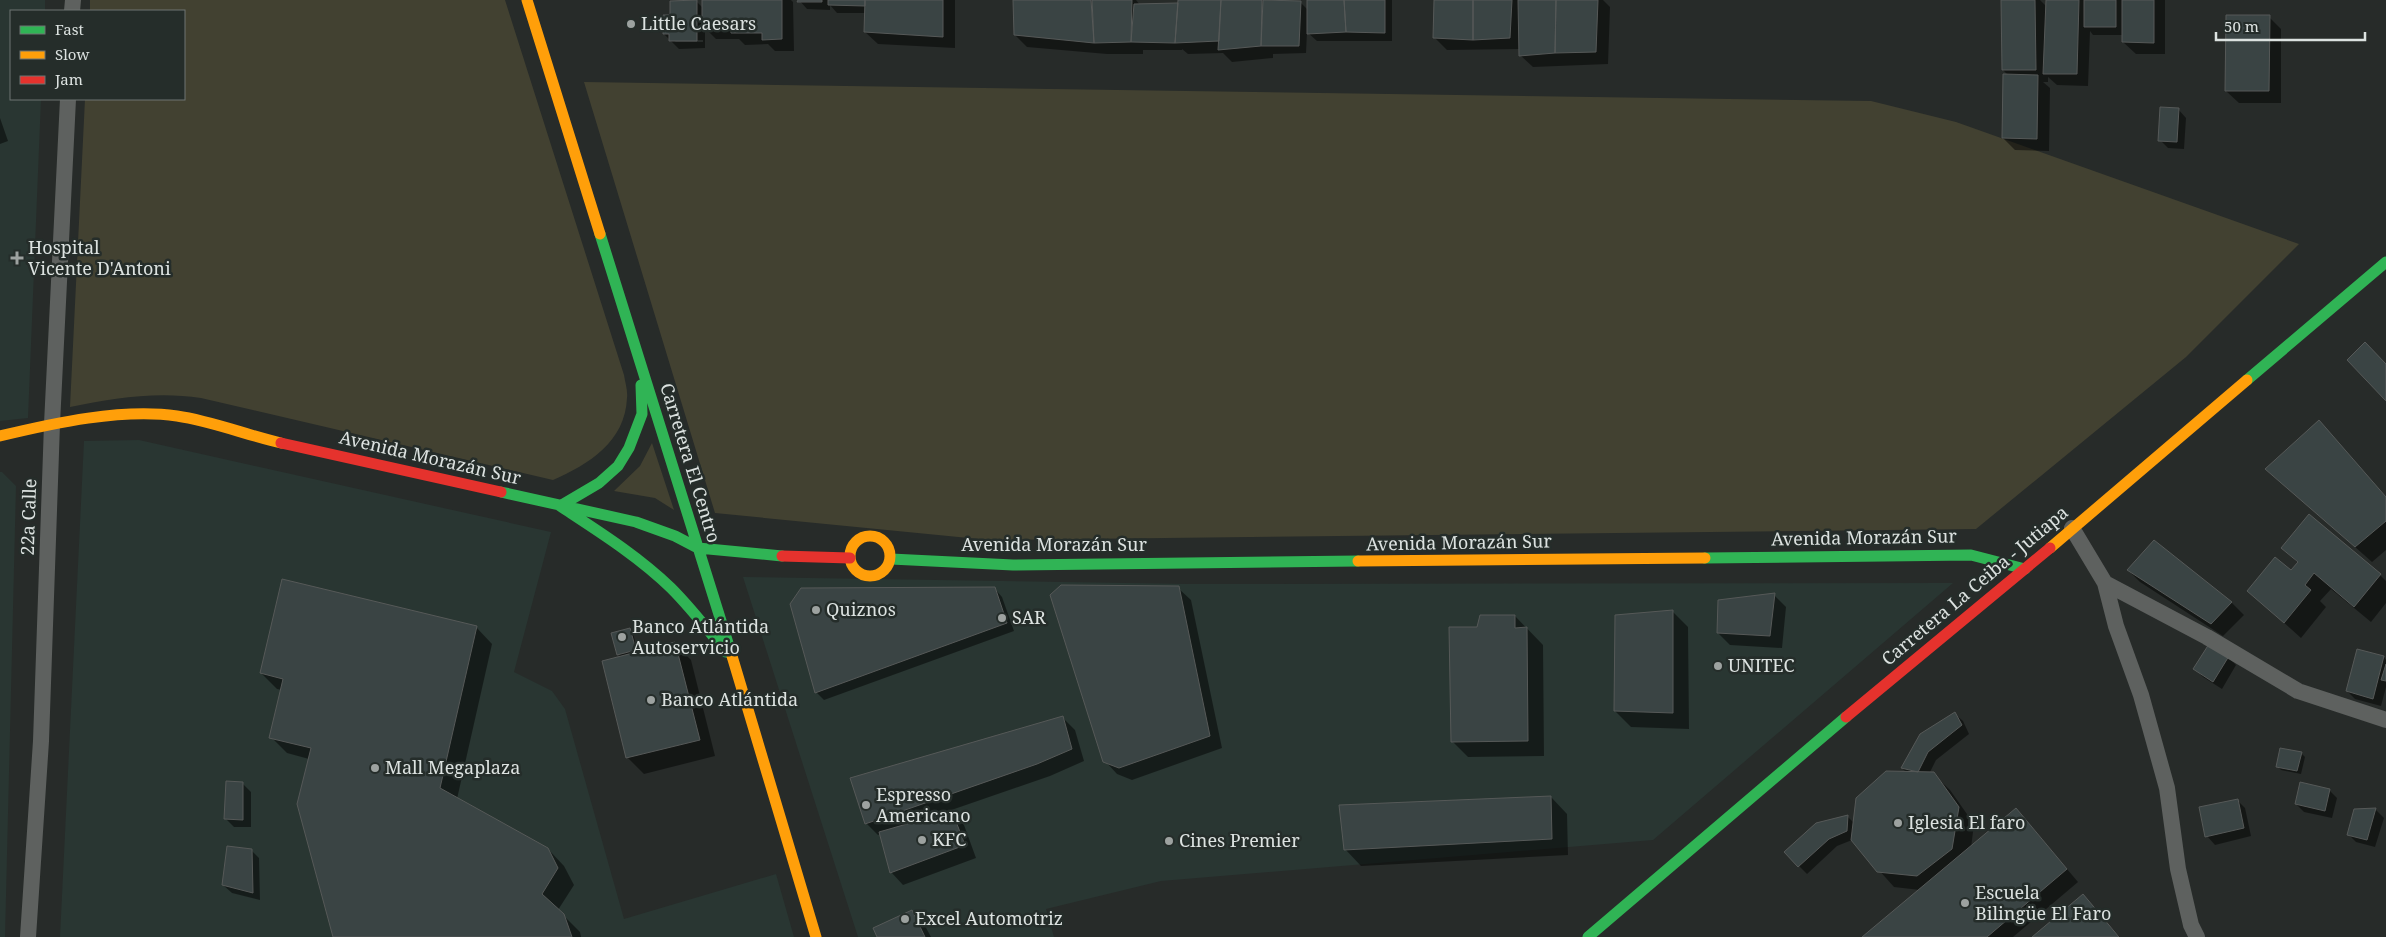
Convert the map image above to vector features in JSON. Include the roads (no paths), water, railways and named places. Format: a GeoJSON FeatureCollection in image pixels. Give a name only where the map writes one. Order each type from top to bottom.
{"type":"FeatureCollection","features":[{"type":"Feature","properties":{"kind":"main road","name":"Carretera El Centro"},"geometry":{"type":"LineString","coordinates":[[527,0],[734,661],[816,937]]}},
{"type":"Feature","properties":{"kind":"main road","name":"Carretera La Ceiba - Jutiapa"},"geometry":{"type":"LineString","coordinates":[[1588,937],[1783,769],[2025,568],[2386,262]]}},
{"type":"Feature","properties":{"kind":"main road"},"geometry":{"type":"LineString","coordinates":[[640,358],[642,414],[629,448],[618,466],[599,482],[560,506],[622,548],[650,570],[683,601],[734,661]]}},
{"type":"Feature","properties":{"kind":"main road","name":"Avenida Morazán Sur"},"geometry":{"type":"LineString","coordinates":[[0,436],[52,424],[116,415],[177,416],[269,440],[636,522],[698,548],[766,555],[850,558]]}},
{"type":"Feature","properties":{"kind":"main road"},"geometry":{"type":"LineString","coordinates":[[871,535],[878,536],[888,546],[891,559],[885,571],[873,576],[866,576],[855,570],[850,558],[850,550],[858,539],[871,535]]}},
{"type":"Feature","properties":{"kind":"main road","name":"Avenida Morazán Sur"},"geometry":{"type":"LineString","coordinates":[[891,559],[1013,565],[1972,554],[2025,568]]}},
{"type":"Feature","properties":{"kind":"street","name":"22a Calle"},"geometry":{"type":"LineString","coordinates":[[28,937],[41,741],[52,424],[68,100]]}},
{"type":"Feature","properties":{"kind":"street"},"geometry":{"type":"LineString","coordinates":[[2072,528],[2105,583],[2116,626],[2141,695],[2167,788],[2178,869],[2191,925],[2197,937]]}},
{"type":"Feature","properties":{"kind":"street"},"geometry":{"type":"LineString","coordinates":[[2105,583],[2208,636],[2298,691],[2386,720]]}},
{"type":"Feature","properties":{"kind":"place","name":"Little Caesars"},"geometry":{"type":"Point","coordinates":[631,24]}},
{"type":"Feature","properties":{"kind":"place","name":"Hospital Vicente D'Antoni"},"geometry":{"type":"Point","coordinates":[17,258]}},
{"type":"Feature","properties":{"kind":"place","name":"Quiznos"},"geometry":{"type":"Point","coordinates":[816,610]}},
{"type":"Feature","properties":{"kind":"place","name":"SAR"},"geometry":{"type":"Point","coordinates":[1002,618]}},
{"type":"Feature","properties":{"kind":"place","name":"Banco Atlántida Autoservicio"},"geometry":{"type":"Point","coordinates":[622,637]}},
{"type":"Feature","properties":{"kind":"place","name":"UNITEC"},"geometry":{"type":"Point","coordinates":[1718,666]}},
{"type":"Feature","properties":{"kind":"place","name":"Banco Atlántida"},"geometry":{"type":"Point","coordinates":[651,700]}},
{"type":"Feature","properties":{"kind":"place","name":"Mall Megaplaza"},"geometry":{"type":"Point","coordinates":[375,768]}},
{"type":"Feature","properties":{"kind":"place","name":"Espresso Americano"},"geometry":{"type":"Point","coordinates":[866,805]}},
{"type":"Feature","properties":{"kind":"place","name":"Iglesia El faro"},"geometry":{"type":"Point","coordinates":[1898,823]}},
{"type":"Feature","properties":{"kind":"place","name":"KFC"},"geometry":{"type":"Point","coordinates":[922,840]}},
{"type":"Feature","properties":{"kind":"place","name":"Cines Premier"},"geometry":{"type":"Point","coordinates":[1169,841]}},
{"type":"Feature","properties":{"kind":"place","name":"Escuela Bilingüe El Faro"},"geometry":{"type":"Point","coordinates":[1965,903]}},
{"type":"Feature","properties":{"kind":"place","name":"Excel Automotriz"},"geometry":{"type":"Point","coordinates":[905,919]}}]}
